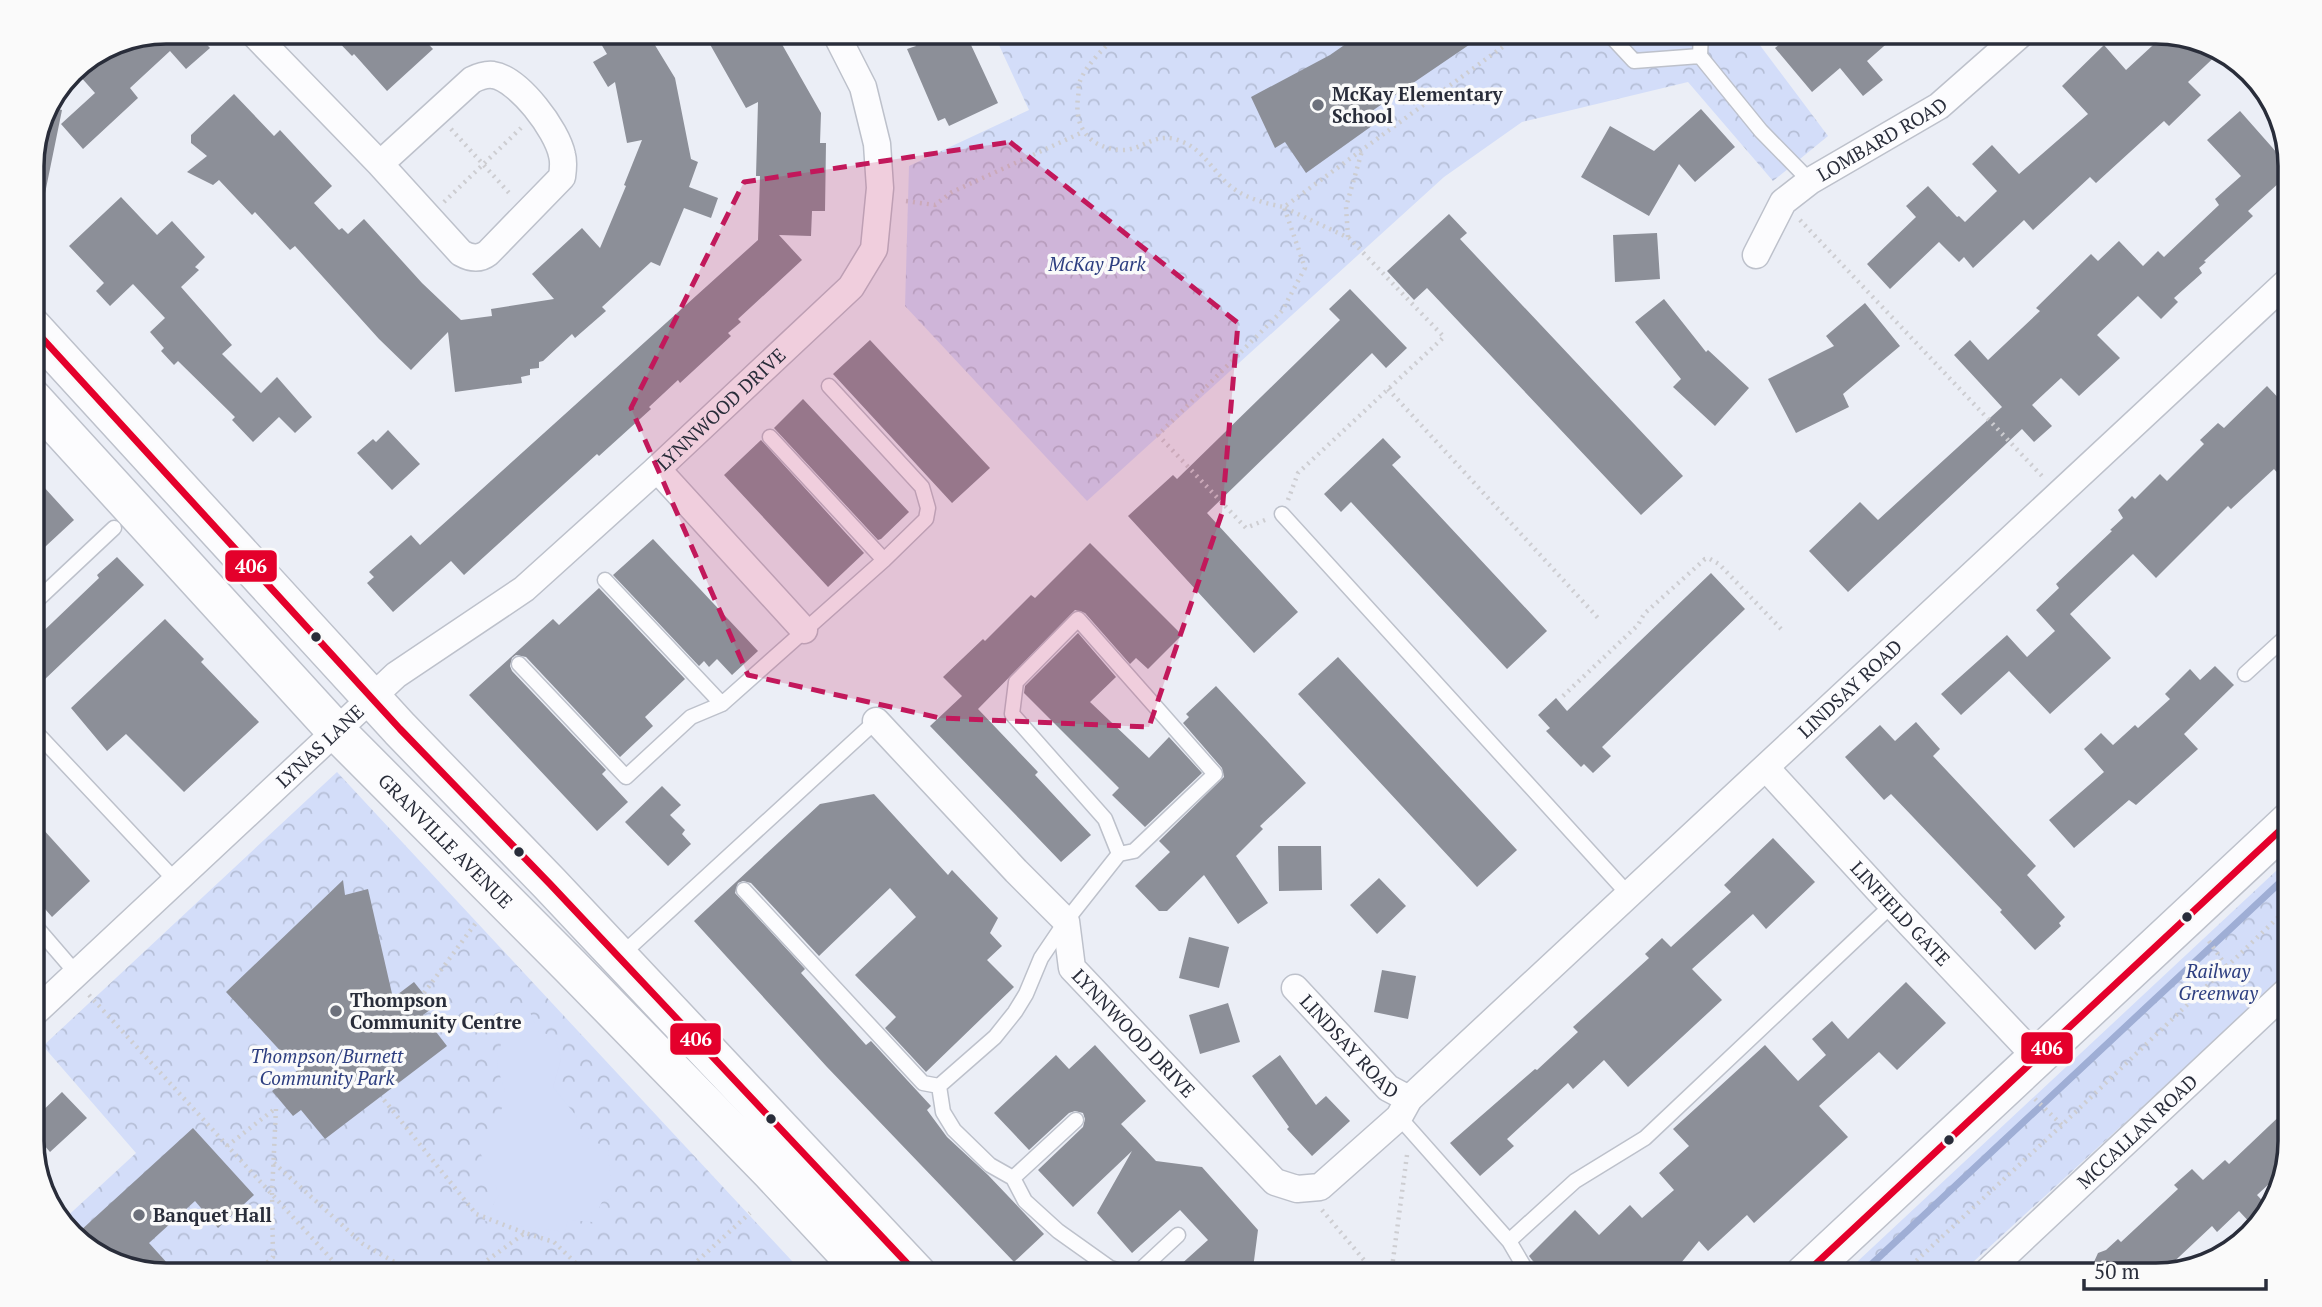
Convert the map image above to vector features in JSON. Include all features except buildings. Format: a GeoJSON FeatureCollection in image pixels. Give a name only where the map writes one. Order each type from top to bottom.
{"type":"FeatureCollection","features":[{"type":"Feature","properties":{"kind":"main road"},"geometry":{"type":"LineString","coordinates":[[44,340],[372,698],[906,1263]]}},
{"type":"Feature","properties":{"kind":"main road","name":"GRANVILLE AVENUE"},"geometry":{"type":"LineString","coordinates":[[44,411],[336,731],[571,967],[855,1263]]}},
{"type":"Feature","properties":{"kind":"main road"},"geometry":{"type":"LineString","coordinates":[[1818,1263],[2278,832]]}},
{"type":"Feature","properties":{"kind":"street"},"geometry":{"type":"LineString","coordinates":[[264,44],[380,164],[461,253],[474,258],[488,253],[562,177],[563,156],[556,138],[538,112],[514,86],[492,75],[472,80],[380,164]]}},
{"type":"Feature","properties":{"kind":"street","name":"LYNNWOOD DRIVE"},"geometry":{"type":"LineString","coordinates":[[804,630],[657,469],[851,287],[874,249],[880,188],[877,144],[863,87],[841,44]]}},
{"type":"Feature","properties":{"kind":"street","name":"LOMBARD ROAD"},"geometry":{"type":"LineString","coordinates":[[1756,255],[1783,202],[1810,181],[1939,106],[2009,44]]}},
{"type":"Feature","properties":{"kind":"street","name":"LINDSAY ROAD"},"geometry":{"type":"LineString","coordinates":[[1286,1185],[1320,1187],[2278,290]]}},
{"type":"Feature","properties":{"kind":"street","name":"LYNAS LANE"},"geometry":{"type":"LineString","coordinates":[[44,1004],[396,675],[524,589],[657,469]]}},
{"type":"Feature","properties":{"kind":"street"},"geometry":{"type":"LineString","coordinates":[[876,721],[1066,921]]}},
{"type":"Feature","properties":{"kind":"street","name":"LINFIELD GATE"},"geometry":{"type":"LineString","coordinates":[[1766,768],[2036,1057]]}},
{"type":"Feature","properties":{"kind":"street","name":"LYNNWOOD DRIVE"},"geometry":{"type":"LineString","coordinates":[[1066,921],[1072,968],[1286,1185]]}},
{"type":"Feature","properties":{"kind":"street","name":"LINDSAY ROAD"},"geometry":{"type":"LineString","coordinates":[[1295,988],[1404,1108]]}},
{"type":"Feature","properties":{"kind":"street","name":"MCCALLAN ROAD"},"geometry":{"type":"LineString","coordinates":[[1998,1263],[2278,999]]}},
{"type":"Feature","properties":{"kind":"lane"},"geometry":{"type":"LineString","coordinates":[[1618,44],[1634,61],[1700,56]]}},
{"type":"Feature","properties":{"kind":"lane"},"geometry":{"type":"LineString","coordinates":[[1700,44],[1700,56],[1761,131],[1810,181]]}},
{"type":"Feature","properties":{"kind":"lane"},"geometry":{"type":"LineString","coordinates":[[519,664],[626,777],[691,717],[722,704],[884,560],[926,519],[928,508],[922,487],[829,386]]}},
{"type":"Feature","properties":{"kind":"lane"},"geometry":{"type":"LineString","coordinates":[[771,437],[884,560]]}},
{"type":"Feature","properties":{"kind":"lane"},"geometry":{"type":"LineString","coordinates":[[1282,514],[1629,895]]}},
{"type":"Feature","properties":{"kind":"lane"},"geometry":{"type":"LineString","coordinates":[[44,590],[114,528]]}},
{"type":"Feature","properties":{"kind":"lane"},"geometry":{"type":"LineString","coordinates":[[605,580],[722,704]]}},
{"type":"Feature","properties":{"kind":"lane"},"geometry":{"type":"LineString","coordinates":[[939,1086],[995,1037],[1015,1012],[1041,958],[1119,853],[1134,851],[1216,774],[1078,619],[1016,682],[1012,714],[1105,819],[1119,853]]}},
{"type":"Feature","properties":{"kind":"lane"},"geometry":{"type":"LineString","coordinates":[[2245,674],[2278,644]]}},
{"type":"Feature","properties":{"kind":"lane"},"geometry":{"type":"LineString","coordinates":[[618,957],[876,721]]}},
{"type":"Feature","properties":{"kind":"lane"},"geometry":{"type":"LineString","coordinates":[[44,741],[174,880]]}},
{"type":"Feature","properties":{"kind":"lane"},"geometry":{"type":"LineString","coordinates":[[744,890],[923,1083],[939,1086]]}},
{"type":"Feature","properties":{"kind":"lane"},"geometry":{"type":"LineString","coordinates":[[1509,1241],[1575,1181],[1645,1138],[1892,905]]}},
{"type":"Feature","properties":{"kind":"lane"},"geometry":{"type":"LineString","coordinates":[[44,937],[75,975]]}},
{"type":"Feature","properties":{"kind":"lane"},"geometry":{"type":"LineString","coordinates":[[939,1086],[943,1112],[954,1130],[990,1165],[1013,1178],[1025,1201],[1058,1231],[1103,1263]]}},
{"type":"Feature","properties":{"kind":"lane"},"geometry":{"type":"LineString","coordinates":[[1404,1108],[1509,1241],[1522,1263]]}},
{"type":"Feature","properties":{"kind":"lane"},"geometry":{"type":"LineString","coordinates":[[1013,1178],[1076,1120]]}},
{"type":"Feature","properties":{"kind":"lane"},"geometry":{"type":"LineString","coordinates":[[1148,1263],[1178,1235]]}},
{"type":"Feature","properties":{"kind":"path"},"geometry":{"type":"LineString","coordinates":[[1108,44],[1080,81],[1076,108],[1083,132],[1102,148],[1126,150],[1159,137],[1183,142],[1208,160],[1224,181],[1244,195],[1266,204],[1284,207],[1349,238],[1445,338],[1298,473],[1282,514],[1246,528],[1158,435],[1282,311],[1305,268],[1284,207]]}},
{"type":"Feature","properties":{"kind":"path"},"geometry":{"type":"LineString","coordinates":[[1284,207],[1507,44]]}},
{"type":"Feature","properties":{"kind":"path"},"geometry":{"type":"LineString","coordinates":[[429,218],[538,112]]}},
{"type":"Feature","properties":{"kind":"path"},"geometry":{"type":"LineString","coordinates":[[436,113],[527,213]]}},
{"type":"Feature","properties":{"kind":"path"},"geometry":{"type":"LineString","coordinates":[[906,201],[935,205],[952,192],[1083,132]]}},
{"type":"Feature","properties":{"kind":"path"},"geometry":{"type":"LineString","coordinates":[[1349,238],[1346,207],[1362,150]]}},
{"type":"Feature","properties":{"kind":"path"},"geometry":{"type":"LineString","coordinates":[[1783,202],[2060,494]]}},
{"type":"Feature","properties":{"kind":"path"},"geometry":{"type":"LineString","coordinates":[[1388,389],[1600,619]]}},
{"type":"Feature","properties":{"kind":"path"},"geometry":{"type":"LineString","coordinates":[[1563,695],[1638,625],[1644,614],[1705,559],[1718,564],[1784,632]]}},
{"type":"Feature","properties":{"kind":"path"},"geometry":{"type":"LineString","coordinates":[[1915,1263],[2278,917]]}},
{"type":"Feature","properties":{"kind":"path"},"geometry":{"type":"LineString","coordinates":[[424,993],[478,920]]}},
{"type":"Feature","properties":{"kind":"path"},"geometry":{"type":"LineString","coordinates":[[2209,941],[2226,966]]}},
{"type":"Feature","properties":{"kind":"path"},"geometry":{"type":"LineString","coordinates":[[75,975],[334,1263]]}},
{"type":"Feature","properties":{"kind":"path"},"geometry":{"type":"LineString","coordinates":[[2036,1099],[2062,1125]]}},
{"type":"Feature","properties":{"kind":"path"},"geometry":{"type":"LineString","coordinates":[[384,1100],[476,1214],[554,1242],[575,1263]]}},
{"type":"Feature","properties":{"kind":"path"},"geometry":{"type":"LineString","coordinates":[[227,1146],[276,1108],[272,1194],[273,1257],[267,1263]]}},
{"type":"Feature","properties":{"kind":"path"},"geometry":{"type":"LineString","coordinates":[[1393,1263],[1408,1149]]}},
{"type":"Feature","properties":{"kind":"path"},"geometry":{"type":"LineString","coordinates":[[274,1163],[363,1244],[396,1263]]}},
{"type":"Feature","properties":{"kind":"path"},"geometry":{"type":"LineString","coordinates":[[1286,1185],[1328,1215],[1367,1263]]}},
{"type":"Feature","properties":{"kind":"path"},"geometry":{"type":"LineString","coordinates":[[696,1263],[750,1213]]}},
{"type":"Feature","properties":{"kind":"path"},"geometry":{"type":"LineString","coordinates":[[483,1263],[525,1233]]}},
{"type":"Feature","properties":{"kind":"highlighted area"},"geometry":{"type":"Polygon","coordinates":[[[1010,142],[1238,323],[1222,513],[1149,727],[940,718],[748,675],[631,408],[744,182],[1010,142]]]}},
{"type":"Feature","properties":{"kind":"green space","name":"McKay Park"},"geometry":{"type":"Polygon","coordinates":[[[999,44],[1759,44],[1828,136],[1773,181],[1688,82],[1522,122],[1444,177],[1087,501],[905,306],[909,166],[1029,110],[999,44]]]}},
{"type":"Feature","properties":{"kind":"green space","name":"Thompson/Burnett Community Park"},"geometry":{"type":"Polygon","coordinates":[[[337,772],[794,1263],[166,1263],[134,1259],[105,1247],[85,1233],[69,1215],[136,1153],[44,1045],[337,772]]]}},
{"type":"Feature","properties":{"kind":"green space","name":"Railway Greenway"},"geometry":{"type":"Polygon","coordinates":[[[2278,869],[2278,982],[1972,1263],[1856,1263],[2278,869]]]}},
{"type":"Feature","properties":{"kind":"green space"},"geometry":{"type":"Polygon","coordinates":[[[527,1005],[538,1031],[555,1037],[561,1059],[553,1087],[577,1117],[576,1133],[608,1148],[612,1198],[602,1202],[592,1222],[568,1220],[565,1232],[484,1221],[499,1194],[480,1152],[507,1098],[497,1066],[507,1009],[527,1005]]]}},
{"type":"Feature","properties":{"kind":"waterway"},"geometry":{"type":"LineString","coordinates":[[1873,1263],[2278,884]]}},
{"type":"Feature","properties":{"kind":"transit line","name":"406"},"geometry":{"type":"LineString","coordinates":[[44,340],[400,729],[550,884],[907,1263]]}},
{"type":"Feature","properties":{"kind":"transit line","name":"406"},"geometry":{"type":"LineString","coordinates":[[1817,1263],[2278,832]]}},
{"type":"Feature","properties":{"kind":"place","name":"McKay Elementary School"},"geometry":{"type":"Point","coordinates":[1318,105]}},
{"type":"Feature","properties":{"kind":"place","name":"Thompson Community Centre"},"geometry":{"type":"Point","coordinates":[336,1011]}},
{"type":"Feature","properties":{"kind":"place","name":"Banquet Hall"},"geometry":{"type":"Point","coordinates":[139,1215]}}]}
